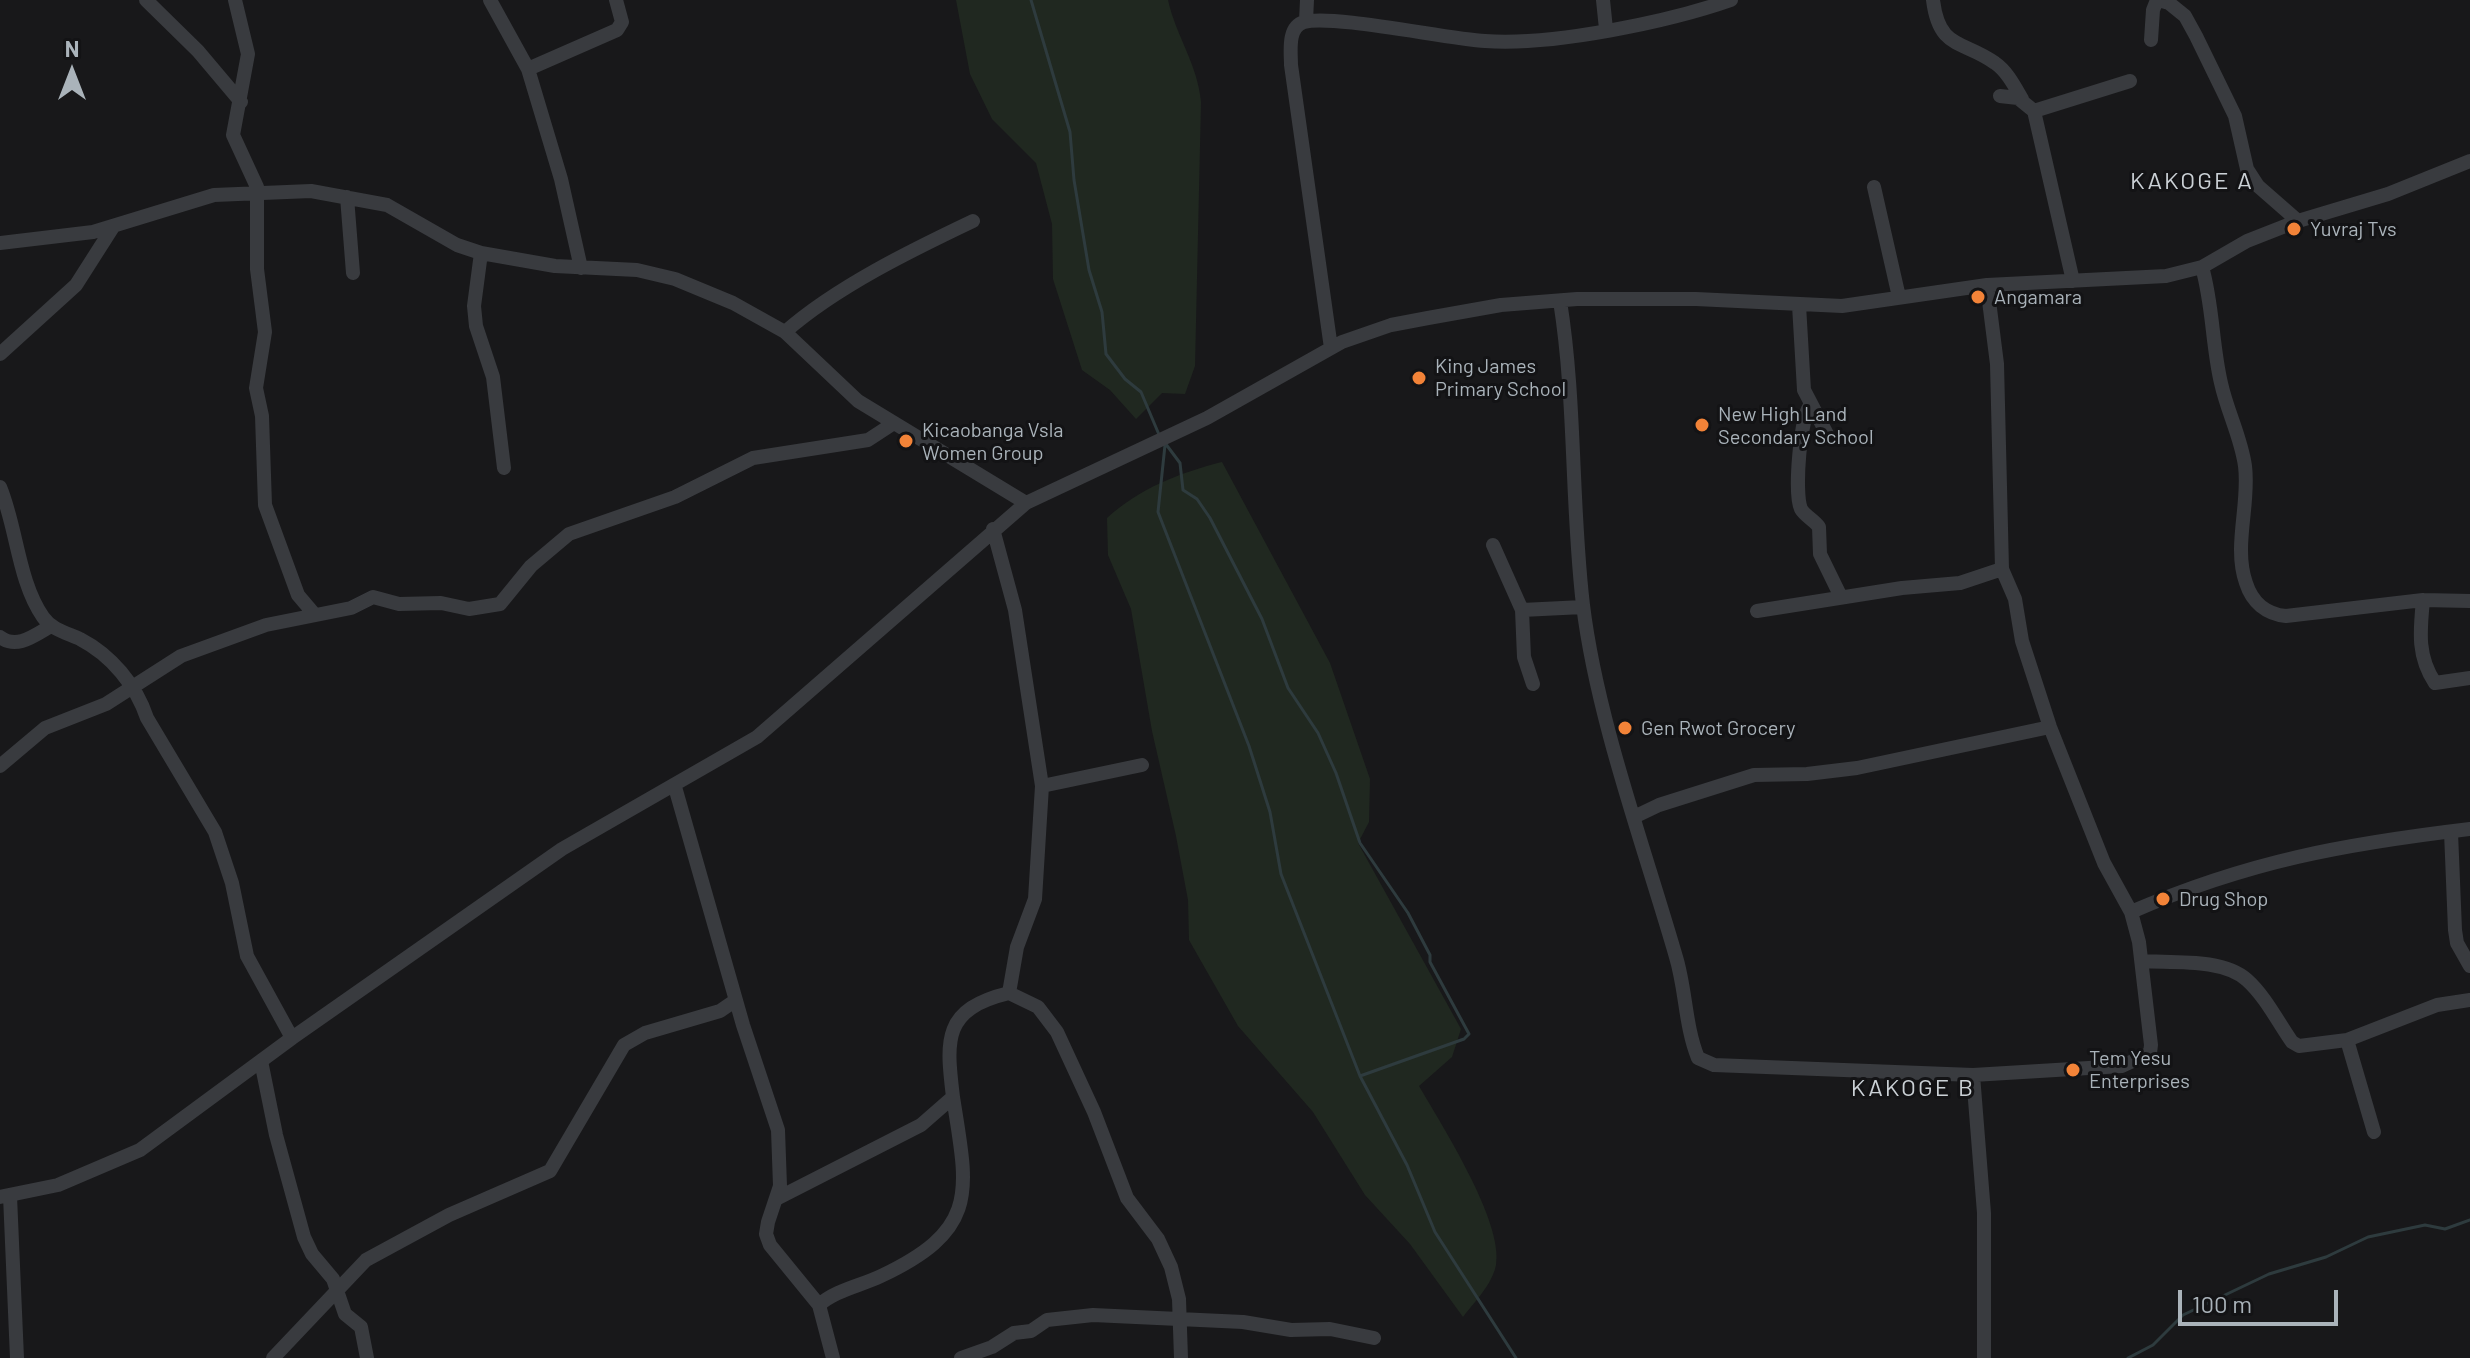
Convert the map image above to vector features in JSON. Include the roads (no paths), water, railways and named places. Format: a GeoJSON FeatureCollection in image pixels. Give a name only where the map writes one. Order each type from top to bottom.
{"type":"FeatureCollection","features":[{"type":"Feature","properties":{"kind":"street"},"geometry":{"type":"LineString","coordinates":[[146,0],[198,51],[241,102]]}},
{"type":"Feature","properties":{"kind":"street"},"geometry":{"type":"LineString","coordinates":[[235,0],[248,54],[233,135],[257,182],[257,269],[265,332],[256,388],[262,416],[265,505],[298,595],[315,615]]}},
{"type":"Feature","properties":{"kind":"street"},"geometry":{"type":"LineString","coordinates":[[490,0],[528,69],[561,179],[581,268]]}},
{"type":"Feature","properties":{"kind":"street"},"geometry":{"type":"LineString","coordinates":[[528,69],[617,30],[622,22],[616,0]]}},
{"type":"Feature","properties":{"kind":"street"},"geometry":{"type":"LineString","coordinates":[[1306,21],[1307,0]]}},
{"type":"Feature","properties":{"kind":"street"},"geometry":{"type":"LineString","coordinates":[[1603,0],[1606,29]]}},
{"type":"Feature","properties":{"kind":"street"},"geometry":{"type":"LineString","coordinates":[[1331,348],[1291,65],[1292,35],[1297,26],[1306,21],[1493,42],[1606,29],[1731,0]]}},
{"type":"Feature","properties":{"kind":"street"},"geometry":{"type":"LineString","coordinates":[[1933,0],[1943,34],[1955,44],[1995,63],[2034,111],[2073,281]]}},
{"type":"Feature","properties":{"kind":"street"},"geometry":{"type":"LineString","coordinates":[[2151,40],[2153,10],[2158,0],[2180,11],[2196,36],[2235,116],[2247,169],[2258,186],[2298,221]]}},
{"type":"Feature","properties":{"kind":"street"},"geometry":{"type":"LineString","coordinates":[[2034,111],[2130,81]]}},
{"type":"Feature","properties":{"kind":"street"},"geometry":{"type":"LineString","coordinates":[[2000,96],[2022,99]]}},
{"type":"Feature","properties":{"kind":"street"},"geometry":{"type":"LineString","coordinates":[[17,1358],[5,1196],[87,1175],[140,1150],[292,1038],[562,849],[675,787],[757,737],[1026,503],[1207,418],[1331,348],[1391,325],[1501,305],[1667,298],[1842,306],[1987,285],[2166,276],[2202,267],[2247,241],[2298,221],[2388,194],[2470,161]]}},
{"type":"Feature","properties":{"kind":"street"},"geometry":{"type":"LineString","coordinates":[[1874,187],[1899,297]]}},
{"type":"Feature","properties":{"kind":"street"},"geometry":{"type":"LineString","coordinates":[[0,243],[68,237],[151,217],[190,200],[256,191],[311,191],[387,205],[457,245],[481,253],[581,268],[637,270],[675,279],[733,303],[785,332],[858,401],[1026,503]]}},
{"type":"Feature","properties":{"kind":"street"},"geometry":{"type":"LineString","coordinates":[[347,197],[353,273]]}},
{"type":"Feature","properties":{"kind":"street"},"geometry":{"type":"LineString","coordinates":[[785,332],[800,319],[888,265],[973,221]]}},
{"type":"Feature","properties":{"kind":"street"},"geometry":{"type":"LineString","coordinates":[[0,354],[76,285],[113,227]]}},
{"type":"Feature","properties":{"kind":"street"},"geometry":{"type":"LineString","coordinates":[[481,253],[474,306],[476,326],[493,377],[504,468]]}},
{"type":"Feature","properties":{"kind":"street"},"geometry":{"type":"LineString","coordinates":[[2202,267],[2216,334],[2220,379],[2245,468],[2243,564],[2245,582],[2254,599],[2264,609],[2286,616],[2423,600],[2470,601]]}},
{"type":"Feature","properties":{"kind":"street"},"geometry":{"type":"LineString","coordinates":[[1560,301],[1583,607],[1607,719],[1636,816],[1646,865],[1677,959],[1683,1003],[1698,1058],[1714,1065],[1973,1075],[2112,1067],[2150,1053],[2152,1038],[2142,961],[2131,912],[2104,863],[2050,727],[2022,641],[2015,599],[2002,569],[1998,378],[1987,285]]}},
{"type":"Feature","properties":{"kind":"street"},"geometry":{"type":"LineString","coordinates":[[1799,305],[1804,390],[1828,436]]}},
{"type":"Feature","properties":{"kind":"street"},"geometry":{"type":"LineString","coordinates":[[1811,404],[1805,411],[1799,497],[1801,510],[1819,527],[1820,554],[1841,597]]}},
{"type":"Feature","properties":{"kind":"street"},"geometry":{"type":"LineString","coordinates":[[0,766],[45,728],[87,713],[181,656],[207,645],[266,625],[351,608],[373,597],[399,604],[441,603],[485,609],[500,604],[531,566],[569,534],[632,515],[653,502],[675,497],[753,458],[868,440],[894,423]]}},
{"type":"Feature","properties":{"kind":"street"},"geometry":{"type":"LineString","coordinates":[[0,487],[31,589],[51,626],[93,646],[133,687],[151,727],[215,832],[232,883],[247,956],[292,1038]]}},
{"type":"Feature","properties":{"kind":"street"},"geometry":{"type":"LineString","coordinates":[[993,529],[1015,610],[1042,786],[1035,899],[1017,947],[1009,993]]}},
{"type":"Feature","properties":{"kind":"street"},"geometry":{"type":"LineString","coordinates":[[1493,545],[1522,610],[1524,657],[1533,684]]}},
{"type":"Feature","properties":{"kind":"street"},"geometry":{"type":"LineString","coordinates":[[1757,611],[1960,583],[2002,569]]}},
{"type":"Feature","properties":{"kind":"street"},"geometry":{"type":"LineString","coordinates":[[2423,600],[2420,636],[2427,672],[2435,683],[2470,678]]}},
{"type":"Feature","properties":{"kind":"street"},"geometry":{"type":"LineString","coordinates":[[1522,610],[1583,607]]}},
{"type":"Feature","properties":{"kind":"street"},"geometry":{"type":"LineString","coordinates":[[0,637],[5,641],[20,642],[51,626]]}},
{"type":"Feature","properties":{"kind":"street"},"geometry":{"type":"LineString","coordinates":[[1636,816],[1659,805],[1754,775],[1807,774],[1857,768],[2050,727]]}},
{"type":"Feature","properties":{"kind":"street"},"geometry":{"type":"LineString","coordinates":[[1042,786],[1142,765]]}},
{"type":"Feature","properties":{"kind":"street"},"geometry":{"type":"LineString","coordinates":[[675,787],[736,1000],[778,1130],[780,1186],[766,1234],[770,1245],[819,1305],[833,1358]]}},
{"type":"Feature","properties":{"kind":"street"},"geometry":{"type":"LineString","coordinates":[[2131,912],[2261,863],[2417,833],[2470,829]]}},
{"type":"Feature","properties":{"kind":"street"},"geometry":{"type":"LineString","coordinates":[[2451,832],[2455,930],[2457,943],[2470,966]]}},
{"type":"Feature","properties":{"kind":"street"},"geometry":{"type":"LineString","coordinates":[[2142,961],[2217,967],[2236,972],[2256,990],[2292,1042],[2308,1046],[2347,1040],[2437,1005],[2470,1000]]}},
{"type":"Feature","properties":{"kind":"street"},"geometry":{"type":"LineString","coordinates":[[819,1305],[898,1268],[927,1249],[960,1210],[964,1174],[953,1097],[950,1056],[953,1024],[962,1013],[1009,993],[1038,1007],[1064,1045],[1127,1198],[1158,1239],[1171,1267],[1179,1299],[1181,1358]]}},
{"type":"Feature","properties":{"kind":"street"},"geometry":{"type":"LineString","coordinates":[[273,1358],[366,1260],[449,1215],[550,1171],[624,1045],[645,1033],[720,1011],[736,1000]]}},
{"type":"Feature","properties":{"kind":"street"},"geometry":{"type":"LineString","coordinates":[[2347,1040],[2374,1132]]}},
{"type":"Feature","properties":{"kind":"street"},"geometry":{"type":"LineString","coordinates":[[261,1061],[282,1161],[304,1237],[312,1254],[333,1279],[345,1314],[361,1327],[367,1358]]}},
{"type":"Feature","properties":{"kind":"street"},"geometry":{"type":"LineString","coordinates":[[1973,1075],[1984,1213],[1984,1358]]}},
{"type":"Feature","properties":{"kind":"street"},"geometry":{"type":"LineString","coordinates":[[776,1199],[921,1125],[953,1097]]}},
{"type":"Feature","properties":{"kind":"street"},"geometry":{"type":"LineString","coordinates":[[961,1358],[993,1352],[1010,1334],[1031,1331],[1054,1318],[1120,1315],[1243,1322],[1291,1330],[1330,1329],[1374,1338]]}},
{"type":"Feature","properties":{"kind":"waterway"},"geometry":{"type":"LineString","coordinates":[[1031,0],[1070,132],[1074,180],[1089,270],[1102,312],[1106,354],[1125,379],[1141,392],[1160,437]]}},
{"type":"Feature","properties":{"kind":"waterway"},"geometry":{"type":"LineString","coordinates":[[1165,443],[1180,463],[1183,490],[1197,499],[1210,518],[1262,619],[1288,688],[1318,733],[1336,773],[1360,843],[1408,913],[1430,955],[1430,962],[1469,1034],[1464,1039],[1360,1076],[1407,1165],[1435,1232],[1516,1358]]}},
{"type":"Feature","properties":{"kind":"waterway"},"geometry":{"type":"LineString","coordinates":[[1165,445],[1158,512],[1249,746],[1270,812],[1281,874],[1360,1076]]}},
{"type":"Feature","properties":{"kind":"waterway"},"geometry":{"type":"LineString","coordinates":[[2128,1358],[2153,1345],[2183,1315],[2269,1274],[2326,1257],[2368,1237],[2425,1225],[2445,1229],[2470,1220]]}},
{"type":"Feature","properties":{"kind":"place","name":"Yuvraj Tvs"},"geometry":{"type":"Point","coordinates":[2294,229]}},
{"type":"Feature","properties":{"kind":"place","name":"Angamara"},"geometry":{"type":"Point","coordinates":[1978,297]}},
{"type":"Feature","properties":{"kind":"place","name":"King James Primary School"},"geometry":{"type":"Point","coordinates":[1419,378]}},
{"type":"Feature","properties":{"kind":"place","name":"New High Land Secondary School"},"geometry":{"type":"Point","coordinates":[1702,425]}},
{"type":"Feature","properties":{"kind":"place","name":"Kicaobanga Vsla Women Group"},"geometry":{"type":"Point","coordinates":[906,441]}},
{"type":"Feature","properties":{"kind":"place","name":"Gen Rwot Grocery"},"geometry":{"type":"Point","coordinates":[1625,728]}},
{"type":"Feature","properties":{"kind":"place","name":"Drug Shop"},"geometry":{"type":"Point","coordinates":[2163,899]}},
{"type":"Feature","properties":{"kind":"place","name":"Tem Yesu Enterprises"},"geometry":{"type":"Point","coordinates":[2073,1070]}},
{"type":"Feature","properties":{"kind":"district","name":"KAKOGE A"},"geometry":{"type":"Point","coordinates":[2192,181]}},
{"type":"Feature","properties":{"kind":"district","name":"KAKOGE B"},"geometry":{"type":"Point","coordinates":[1913,1088]}}]}
